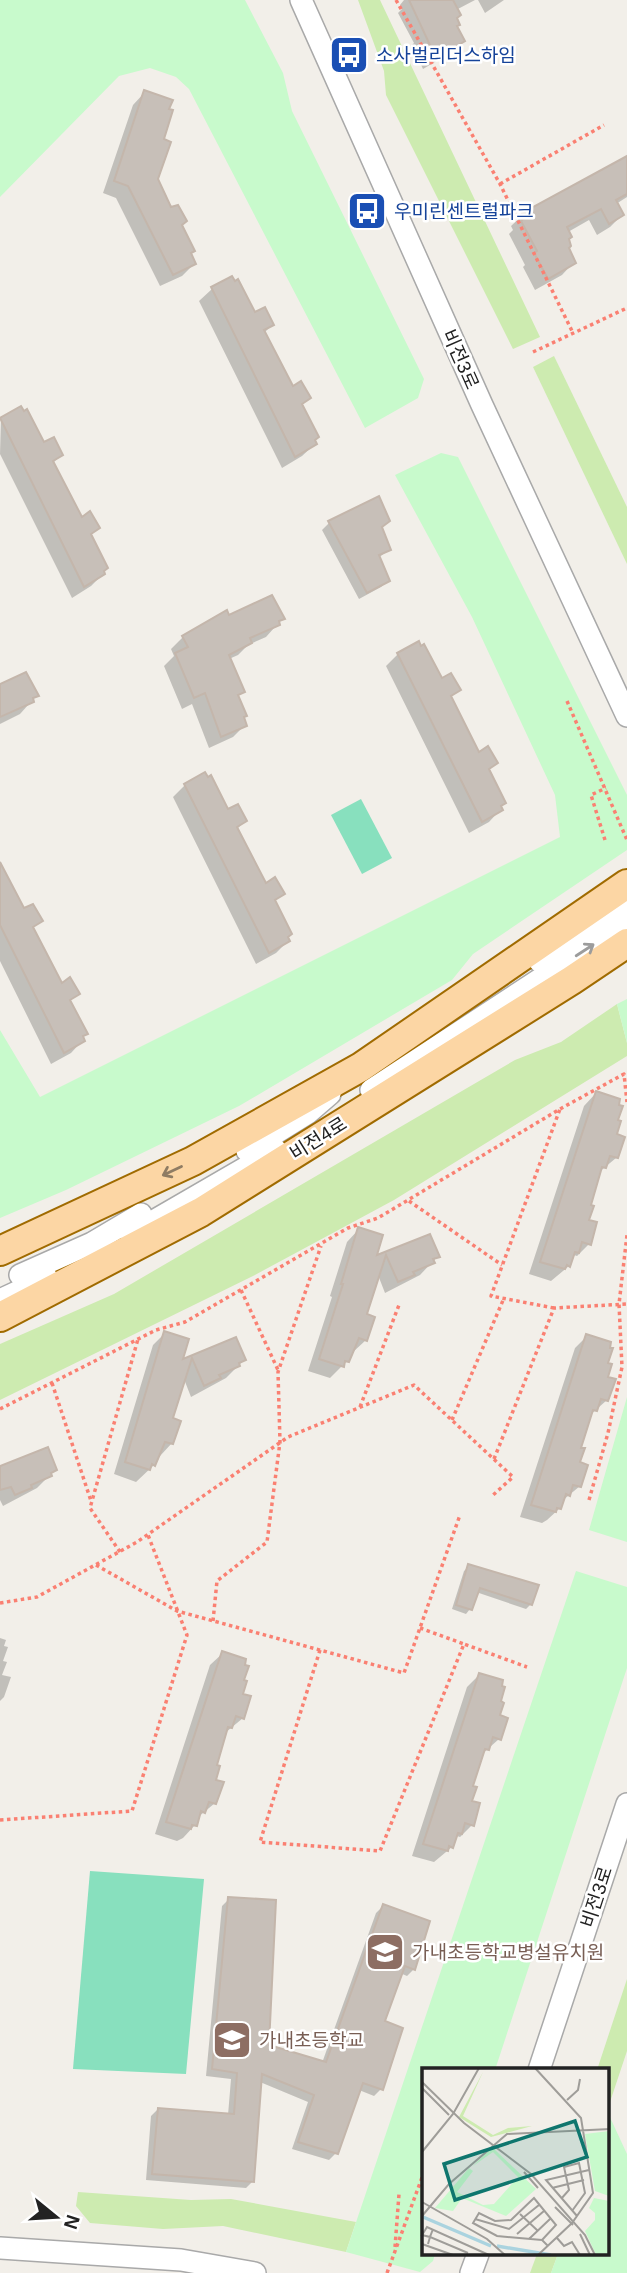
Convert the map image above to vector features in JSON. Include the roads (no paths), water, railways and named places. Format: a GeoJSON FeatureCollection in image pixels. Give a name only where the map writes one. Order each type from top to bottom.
{"type":"FeatureCollection","features":[{"type":"Feature","properties":{"kind":"main road","name":"비전4로"},"geometry":{"type":"LineString","coordinates":[[0,1251],[193,1161],[361,1068],[627,884]]}},
{"type":"Feature","properties":{"kind":"main road","name":"비전4로"},"geometry":{"type":"LineString","coordinates":[[0,1300],[57,1289],[201,1212],[627,943]]}},
{"type":"Feature","properties":{"kind":"street","name":"비전3로"},"geometry":{"type":"LineString","coordinates":[[302,0],[482,405],[627,716]]}},
{"type":"Feature","properties":{"kind":"street"},"geometry":{"type":"LineString","coordinates":[[0,1300],[308,1113],[627,902]]}},
{"type":"Feature","properties":{"kind":"street"},"geometry":{"type":"LineString","coordinates":[[0,1300],[96,1255],[314,1127],[627,922]]}},
{"type":"Feature","properties":{"kind":"street"},"geometry":{"type":"LineString","coordinates":[[308,1113],[361,1068]]}},
{"type":"Feature","properties":{"kind":"street","name":"비전3로"},"geometry":{"type":"LineString","coordinates":[[540,2068],[627,1804]]}},
{"type":"Feature","properties":{"kind":"street"},"geometry":{"type":"LineString","coordinates":[[0,2248],[180,2260],[255,2273]]}},
{"type":"Feature","properties":{"kind":"street"},"geometry":{"type":"LineString","coordinates":[[471,2273],[477,2256]]}},
{"type":"Feature","properties":{"kind":"place","name":"소사벌리더스하임"},"geometry":{"type":"Point","coordinates":[349,55]}},
{"type":"Feature","properties":{"kind":"place","name":"우미린센트럴파크"},"geometry":{"type":"Point","coordinates":[367,211]}},
{"type":"Feature","properties":{"kind":"place","name":"가내초등학교병설유치원"},"geometry":{"type":"Point","coordinates":[385,1952]}},
{"type":"Feature","properties":{"kind":"place","name":"가내초등학교"},"geometry":{"type":"Point","coordinates":[232,2040]}}]}
